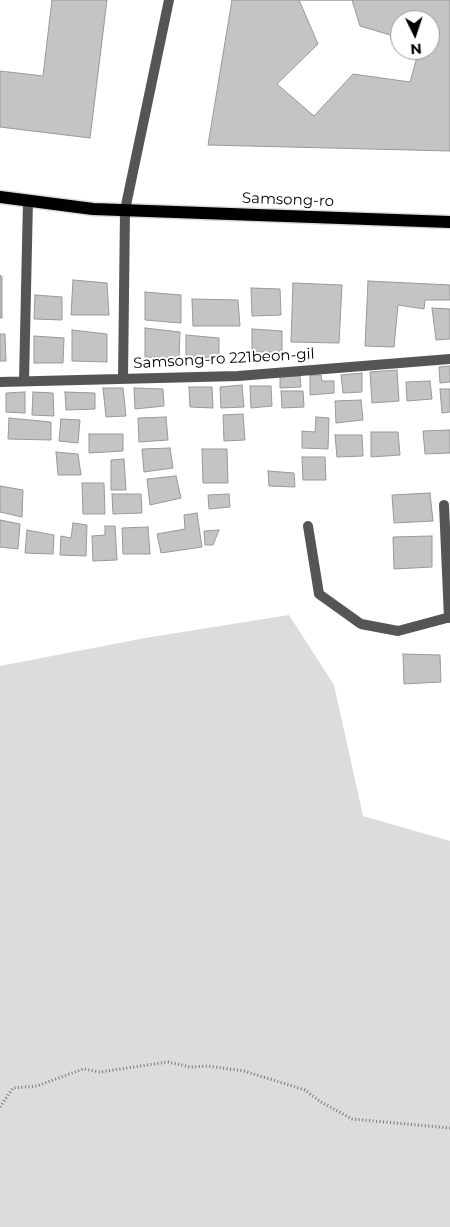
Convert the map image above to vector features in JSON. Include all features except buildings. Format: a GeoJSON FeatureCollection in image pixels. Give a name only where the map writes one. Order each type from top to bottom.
{"type":"FeatureCollection","features":[{"type":"Feature","properties":{"kind":"main road","name":"Samsong-ro"},"geometry":{"type":"LineString","coordinates":[[0,197],[93,210],[450,222]]}},
{"type":"Feature","properties":{"kind":"street"},"geometry":{"type":"LineString","coordinates":[[123,379],[125,210],[170,0]]}},
{"type":"Feature","properties":{"kind":"street"},"geometry":{"type":"LineString","coordinates":[[24,381],[28,200]]}},
{"type":"Feature","properties":{"kind":"street","name":"Samsong-ro 221beon-gil"},"geometry":{"type":"LineString","coordinates":[[0,382],[238,376],[450,359]]}},
{"type":"Feature","properties":{"kind":"street"},"geometry":{"type":"LineString","coordinates":[[308,526],[319,594],[361,624],[398,631],[450,617],[448,524],[444,504]]}},
{"type":"Feature","properties":{"kind":"path"},"geometry":{"type":"LineString","coordinates":[[0,1106],[13,1088],[37,1086],[83,1069],[100,1072],[168,1062],[190,1067],[208,1066],[244,1071],[305,1090],[321,1102],[352,1119],[450,1128]]}},
{"type":"Feature","properties":{"kind":"shaded area"},"geometry":{"type":"Polygon","coordinates":[[[289,615],[334,685],[363,816],[450,841],[450,1227],[0,1227],[0,666],[145,638],[289,615]]]}}]}
